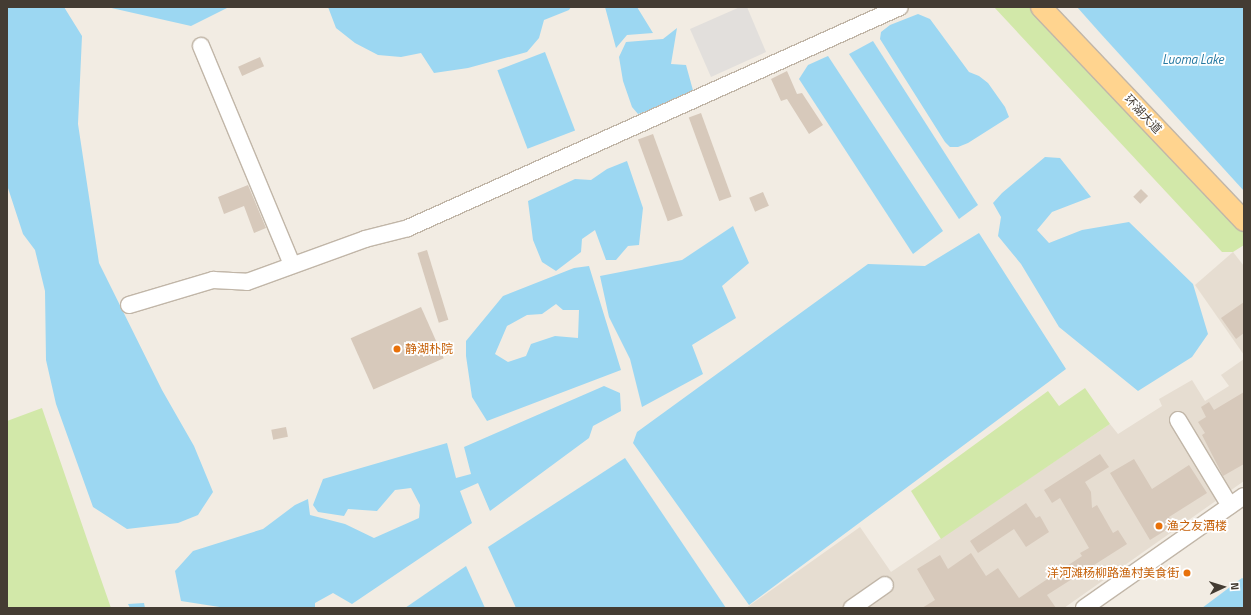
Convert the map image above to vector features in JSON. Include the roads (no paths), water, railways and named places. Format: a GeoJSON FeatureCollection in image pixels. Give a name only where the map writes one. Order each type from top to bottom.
{"type":"FeatureCollection","features":[{"type":"Feature","properties":{"kind":"main road","name":"环湖大道"},"geometry":{"type":"LineString","coordinates":[[1042,7],[1244,221]]}},
{"type":"Feature","properties":{"kind":"street"},"geometry":{"type":"LineString","coordinates":[[129,305],[213,280],[247,282],[365,239],[408,228],[900,7]]}},
{"type":"Feature","properties":{"kind":"street"},"geometry":{"type":"LineString","coordinates":[[201,46],[292,265]]}},
{"type":"Feature","properties":{"kind":"street"},"geometry":{"type":"LineString","coordinates":[[1178,420],[1230,506]]}},
{"type":"Feature","properties":{"kind":"street"},"geometry":{"type":"LineString","coordinates":[[1084,608],[1244,496]]}},
{"type":"Feature","properties":{"kind":"street"},"geometry":{"type":"LineString","coordinates":[[852,608],[885,585]]}},
{"type":"Feature","properties":{"kind":"water"},"geometry":{"type":"Polygon","coordinates":[[[7,7],[64,7],[82,36],[78,124],[99,263],[162,390],[194,446],[213,492],[198,515],[178,523],[127,529],[93,507],[56,404],[46,360],[45,291],[35,250],[23,234],[7,185],[7,7]]]}},
{"type":"Feature","properties":{"kind":"water"},"geometry":{"type":"Polygon","coordinates":[[[107,7],[229,7],[191,26],[107,7]]]}},
{"type":"Feature","properties":{"kind":"water"},"geometry":{"type":"Polygon","coordinates":[[[328,7],[571,7],[569,10],[544,20],[539,38],[527,52],[468,68],[434,73],[421,53],[401,57],[378,55],[355,43],[336,28],[328,7]]]}},
{"type":"Feature","properties":{"kind":"water"},"geometry":{"type":"Polygon","coordinates":[[[605,7],[637,7],[653,33],[627,35],[616,48],[605,7]]]}},
{"type":"Feature","properties":{"kind":"water","name":"Luoma Lake"},"geometry":{"type":"Polygon","coordinates":[[[1077,7],[1244,7],[1244,191],[1101,34],[1077,7]]]}},
{"type":"Feature","properties":{"kind":"water"},"geometry":{"type":"Polygon","coordinates":[[[918,14],[930,19],[969,72],[979,76],[988,83],[1005,107],[1009,117],[968,143],[958,147],[950,147],[945,142],[880,39],[881,32],[890,25],[918,14]]]}},
{"type":"Feature","properties":{"kind":"water"},"geometry":{"type":"Polygon","coordinates":[[[677,28],[671,64],[686,65],[694,94],[638,114],[632,107],[623,81],[619,57],[626,42],[663,39],[677,28]]]}},
{"type":"Feature","properties":{"kind":"water"},"geometry":{"type":"Polygon","coordinates":[[[873,41],[978,205],[959,219],[849,54],[873,41]]]}},
{"type":"Feature","properties":{"kind":"water"},"geometry":{"type":"Polygon","coordinates":[[[545,52],[575,130],[527,149],[497,70],[545,52]]]}},
{"type":"Feature","properties":{"kind":"water"},"geometry":{"type":"Polygon","coordinates":[[[828,56],[943,231],[913,254],[799,79],[808,65],[828,56]]]}},
{"type":"Feature","properties":{"kind":"water"},"geometry":{"type":"Polygon","coordinates":[[[1045,157],[1060,158],[1091,197],[1052,212],[1037,230],[1049,243],[1082,230],[1129,222],[1193,284],[1208,334],[1192,357],[1138,391],[1059,327],[1021,264],[998,236],[1001,217],[993,203],[1002,193],[1045,157]]]}},
{"type":"Feature","properties":{"kind":"water"},"geometry":{"type":"Polygon","coordinates":[[[627,161],[643,208],[639,245],[628,246],[616,260],[606,260],[595,230],[582,239],[581,252],[556,271],[542,262],[533,240],[528,201],[575,179],[591,180],[607,169],[627,161]]]}},
{"type":"Feature","properties":{"kind":"water"},"geometry":{"type":"Polygon","coordinates":[[[733,226],[749,263],[722,286],[736,318],[692,345],[703,374],[642,407],[630,359],[609,317],[600,276],[682,260],[733,226]]]}},
{"type":"Feature","properties":{"kind":"water"},"geometry":{"type":"Polygon","coordinates":[[[979,233],[1066,369],[749,605],[633,443],[637,432],[868,264],[925,266],[979,233]]]}},
{"type":"Feature","properties":{"kind":"water"},"geometry":{"type":"Polygon","coordinates":[[[589,266],[621,370],[487,421],[472,397],[466,356],[466,341],[503,296],[574,268],[589,266]],[[556,304],[542,314],[527,315],[507,326],[495,354],[508,362],[526,356],[531,344],[555,336],[578,338],[579,310],[563,310],[556,304]]]}},
{"type":"Feature","properties":{"kind":"water"},"geometry":{"type":"Polygon","coordinates":[[[604,386],[620,393],[621,411],[593,426],[589,438],[490,511],[478,483],[460,491],[472,523],[352,604],[333,593],[315,603],[315,608],[226,608],[181,601],[175,571],[193,551],[263,529],[295,505],[308,499],[310,515],[345,524],[374,538],[419,518],[420,505],[411,488],[395,490],[377,511],[348,509],[344,516],[318,512],[313,505],[323,479],[447,443],[456,478],[471,474],[464,447],[604,386]]]}},
{"type":"Feature","properties":{"kind":"water"},"geometry":{"type":"Polygon","coordinates":[[[625,458],[726,608],[516,608],[488,547],[625,458]]]}},
{"type":"Feature","properties":{"kind":"water"},"geometry":{"type":"Polygon","coordinates":[[[466,566],[485,608],[405,608],[466,566]]]}},
{"type":"Feature","properties":{"kind":"water"},"geometry":{"type":"Polygon","coordinates":[[[1242,578],[1244,579],[1244,608],[1202,608],[1242,578]]]}},
{"type":"Feature","properties":{"kind":"water"},"geometry":{"type":"Polygon","coordinates":[[[144,603],[145,608],[130,608],[128,604],[144,603]]]}},
{"type":"Feature","properties":{"kind":"place","name":"静湖朴院"},"geometry":{"type":"Point","coordinates":[397,349]}},
{"type":"Feature","properties":{"kind":"place","name":"渔之友酒楼"},"geometry":{"type":"Point","coordinates":[1159,526]}},
{"type":"Feature","properties":{"kind":"place","name":"洋河滩杨柳路渔村美食街"},"geometry":{"type":"Point","coordinates":[1187,573]}}]}
